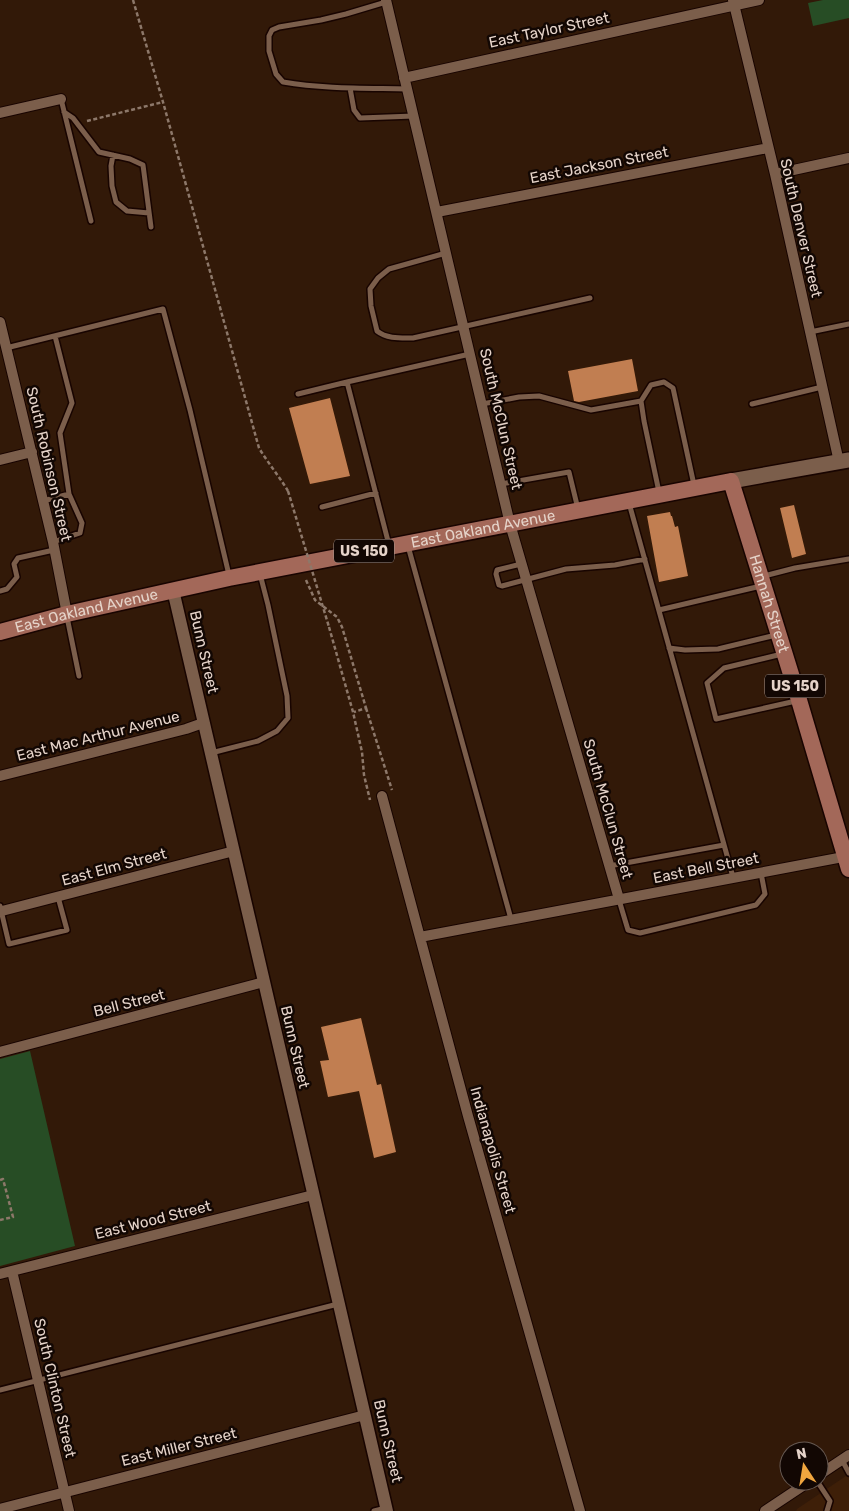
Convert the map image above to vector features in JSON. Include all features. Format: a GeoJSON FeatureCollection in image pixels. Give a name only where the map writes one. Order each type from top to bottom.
{"type":"FeatureCollection","features":[{"type":"Feature","properties":{"kind":"main road","name":"East Oakland Avenue"},"geometry":{"type":"LineString","coordinates":[[0,632],[67,614],[229,578],[578,510],[844,461]]}},
{"type":"Feature","properties":{"kind":"main road","name":"Hannah Street"},"geometry":{"type":"LineString","coordinates":[[731,482],[848,860]]}},
{"type":"Feature","properties":{"kind":"street","name":"East Taylor Street"},"geometry":{"type":"LineString","coordinates":[[404,78],[734,2],[759,0]]}},
{"type":"Feature","properties":{"kind":"street","name":"South McClun Street"},"geometry":{"type":"LineString","coordinates":[[386,1],[510,524],[619,899]]}},
{"type":"Feature","properties":{"kind":"street","name":"South Denver Street"},"geometry":{"type":"LineString","coordinates":[[734,2],[775,174],[822,387],[844,461]]}},
{"type":"Feature","properties":{"kind":"street"},"geometry":{"type":"LineString","coordinates":[[0,113],[61,99]]}},
{"type":"Feature","properties":{"kind":"street","name":"East Jackson Street"},"geometry":{"type":"LineString","coordinates":[[437,212],[768,148]]}},
{"type":"Feature","properties":{"kind":"street"},"geometry":{"type":"LineString","coordinates":[[775,174],[849,158]]}},
{"type":"Feature","properties":{"kind":"street","name":"South Robinson Street"},"geometry":{"type":"LineString","coordinates":[[0,322],[32,452],[67,614]]}},
{"type":"Feature","properties":{"kind":"street"},"geometry":{"type":"LineString","coordinates":[[0,460],[32,452]]}},
{"type":"Feature","properties":{"kind":"street","name":"Bunn Street"},"geometry":{"type":"LineString","coordinates":[[173,590],[365,1415],[382,1510]]}},
{"type":"Feature","properties":{"kind":"street","name":"East Mac Arthur Avenue"},"geometry":{"type":"LineString","coordinates":[[0,776],[186,729],[203,723]]}},
{"type":"Feature","properties":{"kind":"street","name":"Indianapolis Street"},"geometry":{"type":"LineString","coordinates":[[382,796],[468,1116],[580,1511]]}},
{"type":"Feature","properties":{"kind":"street","name":"East Elm Street"},"geometry":{"type":"LineString","coordinates":[[1,908],[58,897],[234,851]]}},
{"type":"Feature","properties":{"kind":"street","name":"East Bell Street"},"geometry":{"type":"LineString","coordinates":[[420,937],[733,878],[848,860]]}},
{"type":"Feature","properties":{"kind":"street","name":"Bell Street"},"geometry":{"type":"LineString","coordinates":[[0,1052],[264,982]]}},
{"type":"Feature","properties":{"kind":"street","name":"East Wood Street"},"geometry":{"type":"LineString","coordinates":[[0,1274],[313,1195]]}},
{"type":"Feature","properties":{"kind":"street","name":"South Clinton Street"},"geometry":{"type":"LineString","coordinates":[[12,1272],[69,1511]]}},
{"type":"Feature","properties":{"kind":"street","name":"East Miller Street"},"geometry":{"type":"LineString","coordinates":[[0,1508],[365,1415]]}},
{"type":"Feature","properties":{"kind":"street"},"geometry":{"type":"LineString","coordinates":[[829,1469],[846,1458]]}},
{"type":"Feature","properties":{"kind":"street"},"geometry":{"type":"LineString","coordinates":[[765,1511],[795,1491]]}},
{"type":"Feature","properties":{"kind":"lane"},"geometry":{"type":"LineString","coordinates":[[386,1],[346,14],[272,30],[269,36],[269,52],[276,74],[283,82],[350,88],[407,88]]}},
{"type":"Feature","properties":{"kind":"lane"},"geometry":{"type":"LineString","coordinates":[[350,88],[354,110],[360,118],[414,116]]}},
{"type":"Feature","properties":{"kind":"lane"},"geometry":{"type":"LineString","coordinates":[[61,99],[91,221]]}},
{"type":"Feature","properties":{"kind":"lane"},"geometry":{"type":"LineString","coordinates":[[64,112],[73,118],[99,152],[130,159],[143,165],[152,227]]}},
{"type":"Feature","properties":{"kind":"lane"},"geometry":{"type":"LineString","coordinates":[[113,155],[110,166],[116,202],[127,211],[149,213]]}},
{"type":"Feature","properties":{"kind":"lane"},"geometry":{"type":"LineString","coordinates":[[446,253],[389,269],[370,288],[377,331],[383,336],[406,338],[430,334],[590,298]]}},
{"type":"Feature","properties":{"kind":"lane"},"geometry":{"type":"LineString","coordinates":[[6,348],[163,309],[190,410],[229,578]]}},
{"type":"Feature","properties":{"kind":"lane"},"geometry":{"type":"LineString","coordinates":[[810,332],[849,324]]}},
{"type":"Feature","properties":{"kind":"lane"},"geometry":{"type":"LineString","coordinates":[[0,591],[7,589],[17,576],[14,564],[18,558],[53,546],[80,533],[82,523],[69,494],[60,433],[72,403],[55,336]]}},
{"type":"Feature","properties":{"kind":"lane"},"geometry":{"type":"LineString","coordinates":[[298,394],[470,354]]}},
{"type":"Feature","properties":{"kind":"lane"},"geometry":{"type":"LineString","coordinates":[[347,382],[390,546]]}},
{"type":"Feature","properties":{"kind":"lane"},"geometry":{"type":"LineString","coordinates":[[659,495],[641,401],[651,385],[664,382],[673,388],[694,488]]}},
{"type":"Feature","properties":{"kind":"lane"},"geometry":{"type":"LineString","coordinates":[[752,404],[822,387]]}},
{"type":"Feature","properties":{"kind":"lane"},"geometry":{"type":"LineString","coordinates":[[482,404],[519,397],[539,396],[591,410],[641,401]]}},
{"type":"Feature","properties":{"kind":"lane"},"geometry":{"type":"LineString","coordinates":[[501,484],[569,472],[578,510]]}},
{"type":"Feature","properties":{"kind":"lane"},"geometry":{"type":"LineString","coordinates":[[322,507],[376,493]]}},
{"type":"Feature","properties":{"kind":"lane"},"geometry":{"type":"LineString","coordinates":[[43,501],[69,494]]}},
{"type":"Feature","properties":{"kind":"lane"},"geometry":{"type":"LineString","coordinates":[[629,501],[733,878]]}},
{"type":"Feature","properties":{"kind":"lane"},"geometry":{"type":"LineString","coordinates":[[407,543],[511,919]]}},
{"type":"Feature","properties":{"kind":"lane"},"geometry":{"type":"LineString","coordinates":[[522,564],[497,570],[496,574],[501,586],[566,569],[616,565],[645,559]]}},
{"type":"Feature","properties":{"kind":"lane"},"geometry":{"type":"LineString","coordinates":[[659,610],[762,581],[795,568],[849,559]]}},
{"type":"Feature","properties":{"kind":"lane"},"geometry":{"type":"LineString","coordinates":[[210,754],[258,741],[278,731],[288,718],[287,696],[268,605],[259,572]]}},
{"type":"Feature","properties":{"kind":"lane"},"geometry":{"type":"LineString","coordinates":[[67,614],[69,633],[79,676]]}},
{"type":"Feature","properties":{"kind":"lane"},"geometry":{"type":"LineString","coordinates":[[670,648],[686,650],[718,648],[778,634]]}},
{"type":"Feature","properties":{"kind":"lane"},"geometry":{"type":"LineString","coordinates":[[784,653],[724,668],[707,684],[716,719],[799,700]]}},
{"type":"Feature","properties":{"kind":"lane"},"geometry":{"type":"LineString","coordinates":[[609,866],[724,845]]}},
{"type":"Feature","properties":{"kind":"lane"},"geometry":{"type":"LineString","coordinates":[[619,899],[628,930],[640,932],[756,905],[764,894],[761,873]]}},
{"type":"Feature","properties":{"kind":"lane"},"geometry":{"type":"LineString","coordinates":[[1,908],[9,944],[67,930],[58,897]]}},
{"type":"Feature","properties":{"kind":"lane"},"geometry":{"type":"LineString","coordinates":[[0,1390],[339,1304]]}},
{"type":"Feature","properties":{"kind":"lane"},"geometry":{"type":"LineString","coordinates":[[846,1458],[849,1473]]}},
{"type":"Feature","properties":{"kind":"lane"},"geometry":{"type":"LineString","coordinates":[[824,1491],[830,1501],[827,1511]]}},
{"type":"Feature","properties":{"kind":"path"},"geometry":{"type":"LineString","coordinates":[[133,0],[259,448],[288,491],[329,627]]}},
{"type":"Feature","properties":{"kind":"path"},"geometry":{"type":"LineString","coordinates":[[86,121],[163,102]]}},
{"type":"Feature","properties":{"kind":"path"},"geometry":{"type":"LineString","coordinates":[[306,580],[315,600],[337,617],[342,627],[393,793],[370,799]]}},
{"type":"Feature","properties":{"kind":"path"},"geometry":{"type":"LineString","coordinates":[[353,712],[366,708]]}},
{"type":"Feature","properties":{"kind":"path"},"geometry":{"type":"LineString","coordinates":[[0,1180],[3,1179],[12,1218],[0,1220]]}},
{"type":"Feature","properties":{"kind":"shaded area"},"geometry":{"type":"Polygon","coordinates":[[[849,1474],[849,1511],[796,1511],[824,1491],[829,1491],[829,1487],[849,1474]]]}},
{"type":"Feature","properties":{"kind":"green space"},"geometry":{"type":"Polygon","coordinates":[[[823,0],[849,0],[849,18],[813,26],[808,3],[823,0]]]}},
{"type":"Feature","properties":{"kind":"green space"},"geometry":{"type":"Polygon","coordinates":[[[30,1051],[75,1246],[0,1266],[0,1059],[30,1051]]]}},
{"type":"Feature","properties":{"kind":"building"},"geometry":{"type":"Polygon","coordinates":[[[632,359],[638,391],[579,402],[574,401],[568,371],[632,359]]]}},
{"type":"Feature","properties":{"kind":"building"},"geometry":{"type":"Polygon","coordinates":[[[330,398],[350,476],[310,484],[289,408],[330,398]]]}},
{"type":"Feature","properties":{"kind":"building"},"geometry":{"type":"Polygon","coordinates":[[[794,505],[806,554],[792,558],[780,508],[794,505]]]}},
{"type":"Feature","properties":{"kind":"building"},"geometry":{"type":"Polygon","coordinates":[[[670,512],[675,527],[678,526],[688,576],[659,582],[647,516],[670,512]]]}},
{"type":"Feature","properties":{"kind":"building"},"geometry":{"type":"Polygon","coordinates":[[[361,1018],[377,1085],[381,1084],[396,1152],[374,1158],[359,1091],[328,1097],[320,1061],[329,1060],[321,1027],[361,1018]]]}}]}
